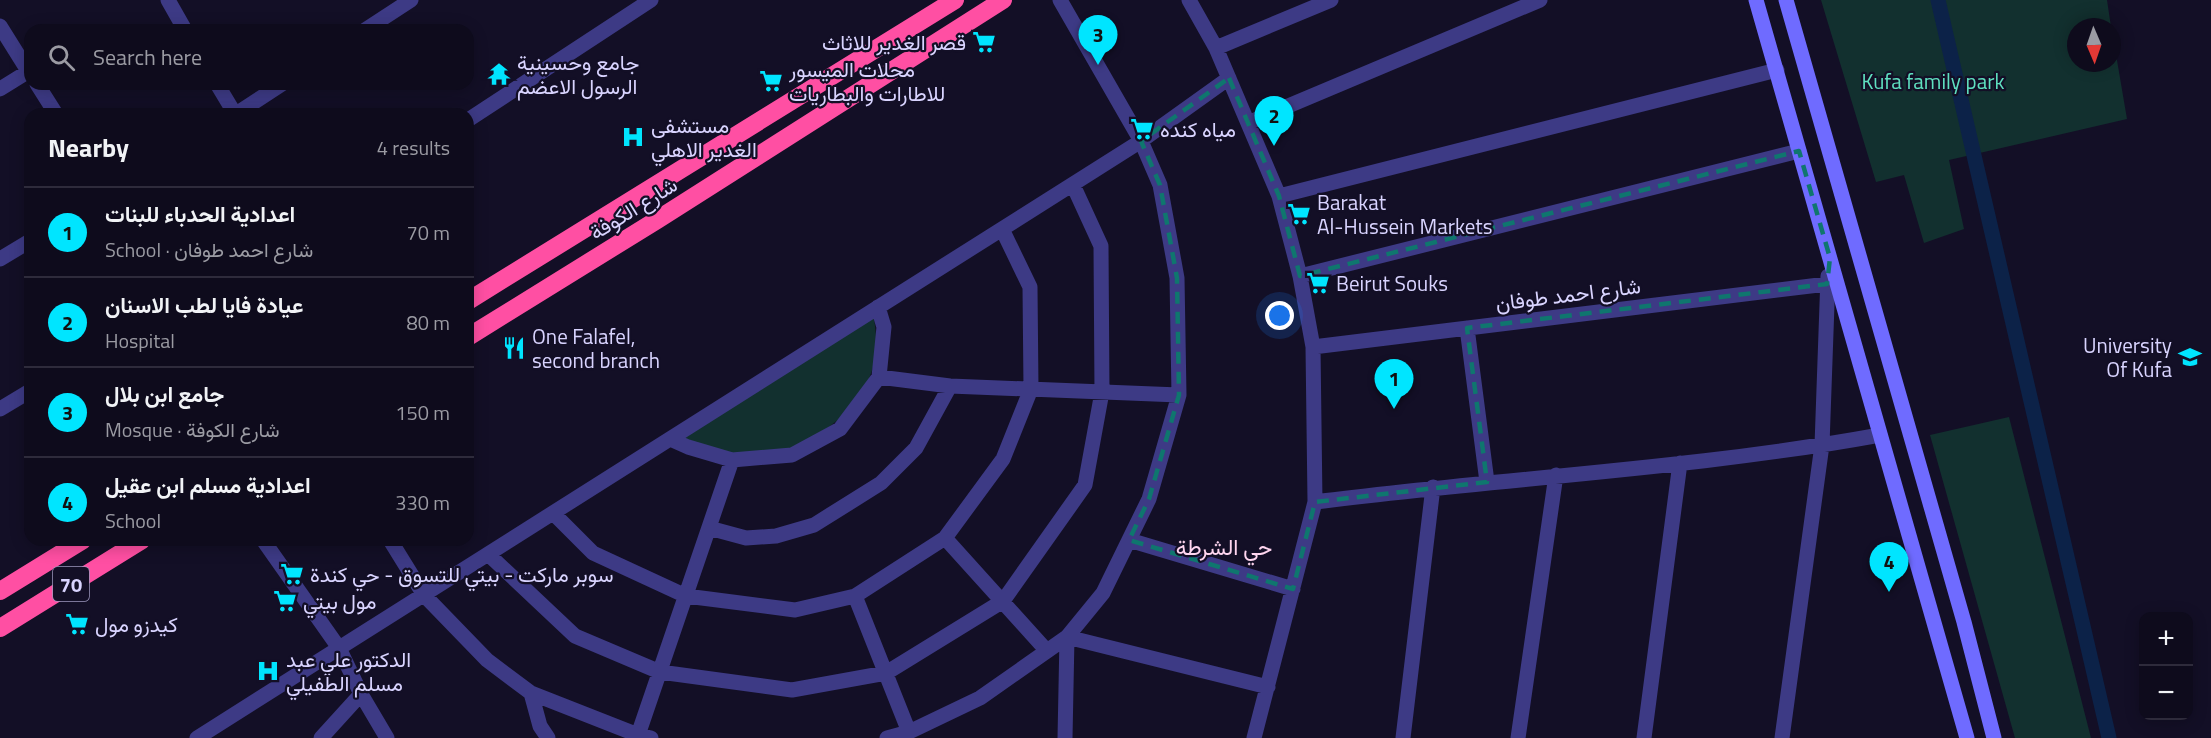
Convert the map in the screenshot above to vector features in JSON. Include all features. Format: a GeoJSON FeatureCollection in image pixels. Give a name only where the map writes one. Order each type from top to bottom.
{"type":"FeatureCollection","features":[{"type":"Feature","properties":{"kind":"highway","name":"شارع الكوفة"},"geometry":{"type":"LineString","coordinates":[[474,297],[955,0]]}},
{"type":"Feature","properties":{"kind":"highway","name":"شارع الكوفة"},"geometry":{"type":"LineString","coordinates":[[474,332],[676,209],[1004,0]]}},
{"type":"Feature","properties":{"kind":"highway"},"geometry":{"type":"LineString","coordinates":[[676,209],[661,210],[657,208],[655,201],[679,182],[699,160]]}},
{"type":"Feature","properties":{"kind":"highway"},"geometry":{"type":"LineString","coordinates":[[586,264],[594,251],[622,230],[620,220],[614,217],[600,221]]}},
{"type":"Feature","properties":{"kind":"highway","name":"70"},"geometry":{"type":"LineString","coordinates":[[0,591],[73,546]]}},
{"type":"Feature","properties":{"kind":"highway","name":"70"},"geometry":{"type":"LineString","coordinates":[[0,628],[132,546]]}},
{"type":"Feature","properties":{"kind":"main road"},"geometry":{"type":"LineString","coordinates":[[1756,0],[1967,738]]}},
{"type":"Feature","properties":{"kind":"main road"},"geometry":{"type":"LineString","coordinates":[[1786,0],[1891,374],[1964,622],[1994,738]]}},
{"type":"Feature","properties":{"kind":"main road"},"geometry":{"type":"LineString","coordinates":[[1866,383],[1868,376],[1874,371],[1881,369],[1891,374]]}},
{"type":"Feature","properties":{"kind":"street"},"geometry":{"type":"LineString","coordinates":[[168,0],[182,24]]}},
{"type":"Feature","properties":{"kind":"street"},"geometry":{"type":"LineString","coordinates":[[374,24],[411,0]]}},
{"type":"Feature","properties":{"kind":"street"},"geometry":{"type":"LineString","coordinates":[[474,116],[651,0]]}},
{"type":"Feature","properties":{"kind":"street"},"geometry":{"type":"LineString","coordinates":[[887,738],[909,732],[980,698],[1066,637],[1103,593],[1149,499],[1179,395],[1177,278],[1160,185],[1141,141],[1060,0]]}},
{"type":"Feature","properties":{"kind":"street"},"geometry":{"type":"LineString","coordinates":[[1189,0],[1216,48],[1279,196],[1300,276],[1313,347],[1315,502],[1254,738]]}},
{"type":"Feature","properties":{"kind":"street"},"geometry":{"type":"LineString","coordinates":[[1216,48],[1331,0]]}},
{"type":"Feature","properties":{"kind":"street"},"geometry":{"type":"LineString","coordinates":[[1248,123],[1540,0]]}},
{"type":"Feature","properties":{"kind":"street"},"geometry":{"type":"LineString","coordinates":[[0,26],[24,64]]}},
{"type":"Feature","properties":{"kind":"street"},"geometry":{"type":"LineString","coordinates":[[1279,196],[1777,70]]}},
{"type":"Feature","properties":{"kind":"street"},"geometry":{"type":"LineString","coordinates":[[197,738],[1141,141],[1229,78]]}},
{"type":"Feature","properties":{"kind":"street"},"geometry":{"type":"LineString","coordinates":[[0,89],[24,79]]}},
{"type":"Feature","properties":{"kind":"street"},"geometry":{"type":"LineString","coordinates":[[41,90],[52,108]]}},
{"type":"Feature","properties":{"kind":"street"},"geometry":{"type":"LineString","coordinates":[[221,90],[231,108]]}},
{"type":"Feature","properties":{"kind":"street"},"geometry":{"type":"LineString","coordinates":[[244,108],[273,90]]}},
{"type":"Feature","properties":{"kind":"street"},"geometry":{"type":"LineString","coordinates":[[1300,276],[1799,152]]}},
{"type":"Feature","properties":{"kind":"street"},"geometry":{"type":"LineString","coordinates":[[488,554],[575,636],[660,672],[792,690],[886,673],[1003,601],[1084,485],[1102,392],[1101,246],[1073,184]]}},
{"type":"Feature","properties":{"kind":"street"},"geometry":{"type":"LineString","coordinates":[[553,513],[593,554],[686,596],[795,610],[855,596],[945,538],[1003,459],[1032,389],[1030,287],[1002,229]]}},
{"type":"Feature","properties":{"kind":"street"},"geometry":{"type":"LineString","coordinates":[[0,259],[24,245]]}},
{"type":"Feature","properties":{"kind":"street"},"geometry":{"type":"LineString","coordinates":[[1782,738],[1822,445],[1827,284],[1830,258]]}},
{"type":"Feature","properties":{"kind":"street","name":"شارع احمد طوفان"},"geometry":{"type":"LineString","coordinates":[[1313,347],[1827,284]]}},
{"type":"Feature","properties":{"kind":"street"},"geometry":{"type":"LineString","coordinates":[[670,439],[688,447],[732,460],[792,455],[840,429],[879,377],[884,327],[879,307]]}},
{"type":"Feature","properties":{"kind":"street"},"geometry":{"type":"LineString","coordinates":[[1467,328],[1487,482]]}},
{"type":"Feature","properties":{"kind":"street"},"geometry":{"type":"LineString","coordinates":[[879,377],[950,386],[1179,395]]}},
{"type":"Feature","properties":{"kind":"street"},"geometry":{"type":"LineString","coordinates":[[709,528],[746,538],[776,536],[814,525],[881,483],[916,448],[950,386]]}},
{"type":"Feature","properties":{"kind":"street"},"geometry":{"type":"LineString","coordinates":[[0,409],[24,395]]}},
{"type":"Feature","properties":{"kind":"street"},"geometry":{"type":"LineString","coordinates":[[1315,502],[1433,487],[1680,463],[1822,445],[1880,435]]}},
{"type":"Feature","properties":{"kind":"street"},"geometry":{"type":"LineString","coordinates":[[394,546],[424,595],[487,660],[531,693],[645,736],[660,672],[732,460]]}},
{"type":"Feature","properties":{"kind":"street"},"geometry":{"type":"LineString","coordinates":[[1644,738],[1680,463]]}},
{"type":"Feature","properties":{"kind":"street"},"geometry":{"type":"LineString","coordinates":[[1518,738],[1556,475]]}},
{"type":"Feature","properties":{"kind":"street"},"geometry":{"type":"LineString","coordinates":[[1403,738],[1433,487]]}},
{"type":"Feature","properties":{"kind":"street"},"geometry":{"type":"LineString","coordinates":[[945,538],[1047,651]]}},
{"type":"Feature","properties":{"kind":"street"},"geometry":{"type":"LineString","coordinates":[[1129,540],[1293,589]]}},
{"type":"Feature","properties":{"kind":"street"},"geometry":{"type":"LineString","coordinates":[[267,546],[339,648],[361,694],[387,738]]}},
{"type":"Feature","properties":{"kind":"street"},"geometry":{"type":"LineString","coordinates":[[855,596],[909,732]]}},
{"type":"Feature","properties":{"kind":"street"},"geometry":{"type":"LineString","coordinates":[[1066,637],[1268,687]]}},
{"type":"Feature","properties":{"kind":"street"},"geometry":{"type":"LineString","coordinates":[[1065,738],[1066,637]]}},
{"type":"Feature","properties":{"kind":"street"},"geometry":{"type":"LineString","coordinates":[[531,693],[540,726],[548,738]]}},
{"type":"Feature","properties":{"kind":"street"},"geometry":{"type":"LineString","coordinates":[[321,738],[361,694]]}},
{"type":"Feature","properties":{"kind":"highlighted area"},"geometry":{"type":"Polygon","coordinates":[[[1229,78],[1279,196],[1300,276],[1799,151],[1830,258],[1827,284],[1467,328],[1487,482],[1315,502],[1293,589],[1129,540],[1149,499],[1179,395],[1177,278],[1160,185],[1141,141],[1229,78]]]}},
{"type":"Feature","properties":{"kind":"green space","name":"Kufa family park"},"geometry":{"type":"Polygon","coordinates":[[[1821,0],[2107,0],[2110,18],[2067,18],[2067,72],[2119,72],[2127,119],[1949,160],[1964,229],[1924,243],[1904,175],[1876,182],[1821,0]]]}},
{"type":"Feature","properties":{"kind":"green space"},"geometry":{"type":"Polygon","coordinates":[[[873,313],[876,353],[865,388],[838,420],[814,437],[786,449],[736,454],[725,453],[679,436],[873,313]]]}},
{"type":"Feature","properties":{"kind":"green space"},"geometry":{"type":"Polygon","coordinates":[[[2009,417],[2091,738],[2015,738],[1930,435],[2009,417]]]}},
{"type":"Feature","properties":{"kind":"waterway"},"geometry":{"type":"LineString","coordinates":[[1938,0],[2109,738]]}},
{"type":"Feature","properties":{"kind":"place","name":"قصر الغدير للاثاث"},"geometry":{"type":"Point","coordinates":[984,42]}},
{"type":"Feature","properties":{"kind":"place","name":"جامع ابن بلال"},"geometry":{"type":"Point","coordinates":[1098,65]}},
{"type":"Feature","properties":{"kind":"place","name":"جامع وحسينية الرسول الاعضم"},"geometry":{"type":"Point","coordinates":[499,74]}},
{"type":"Feature","properties":{"kind":"place","name":"محلات الميسور للاطارات والبطاريات"},"geometry":{"type":"Point","coordinates":[771,81]}},
{"type":"Feature","properties":{"kind":"place","name":"مياه كنده"},"geometry":{"type":"Point","coordinates":[1142,129]}},
{"type":"Feature","properties":{"kind":"place","name":"مستشفى الغدير الاهلي"},"geometry":{"type":"Point","coordinates":[633,137]}},
{"type":"Feature","properties":{"kind":"place","name":"عيادة فايا لطب الاسنان"},"geometry":{"type":"Point","coordinates":[1274,146]}},
{"type":"Feature","properties":{"kind":"place","name":"Barakat Al-Hussein Markets"},"geometry":{"type":"Point","coordinates":[1299,214]}},
{"type":"Feature","properties":{"kind":"place","name":"Beirut Souks"},"geometry":{"type":"Point","coordinates":[1318,283]}},
{"type":"Feature","properties":{"kind":"place","name":"One Falafel, second branch"},"geometry":{"type":"Point","coordinates":[514,348]}},
{"type":"Feature","properties":{"kind":"place","name":"University Of Kufa"},"geometry":{"type":"Point","coordinates":[2190,357]}},
{"type":"Feature","properties":{"kind":"place","name":"اعدادية الحدباء للبنات"},"geometry":{"type":"Point","coordinates":[1394,409]}},
{"type":"Feature","properties":{"kind":"place","name":"سوبر ماركت - بيتي للتسوق - حي كندة"},"geometry":{"type":"Point","coordinates":[292,574]}},
{"type":"Feature","properties":{"kind":"place","name":"اعدادية مسلم ابن عقيل"},"geometry":{"type":"Point","coordinates":[1889,592]}},
{"type":"Feature","properties":{"kind":"place","name":"مول بيتي"},"geometry":{"type":"Point","coordinates":[285,601]}},
{"type":"Feature","properties":{"kind":"place","name":"كيدزو مول"},"geometry":{"type":"Point","coordinates":[77,624]}},
{"type":"Feature","properties":{"kind":"place","name":"الدكتور علي عبد مسلم الطفيلي"},"geometry":{"type":"Point","coordinates":[268,671]}},
{"type":"Feature","properties":{"kind":"district","name":"حي الشرطة"},"geometry":{"type":"Point","coordinates":[1224,547]}}]}
